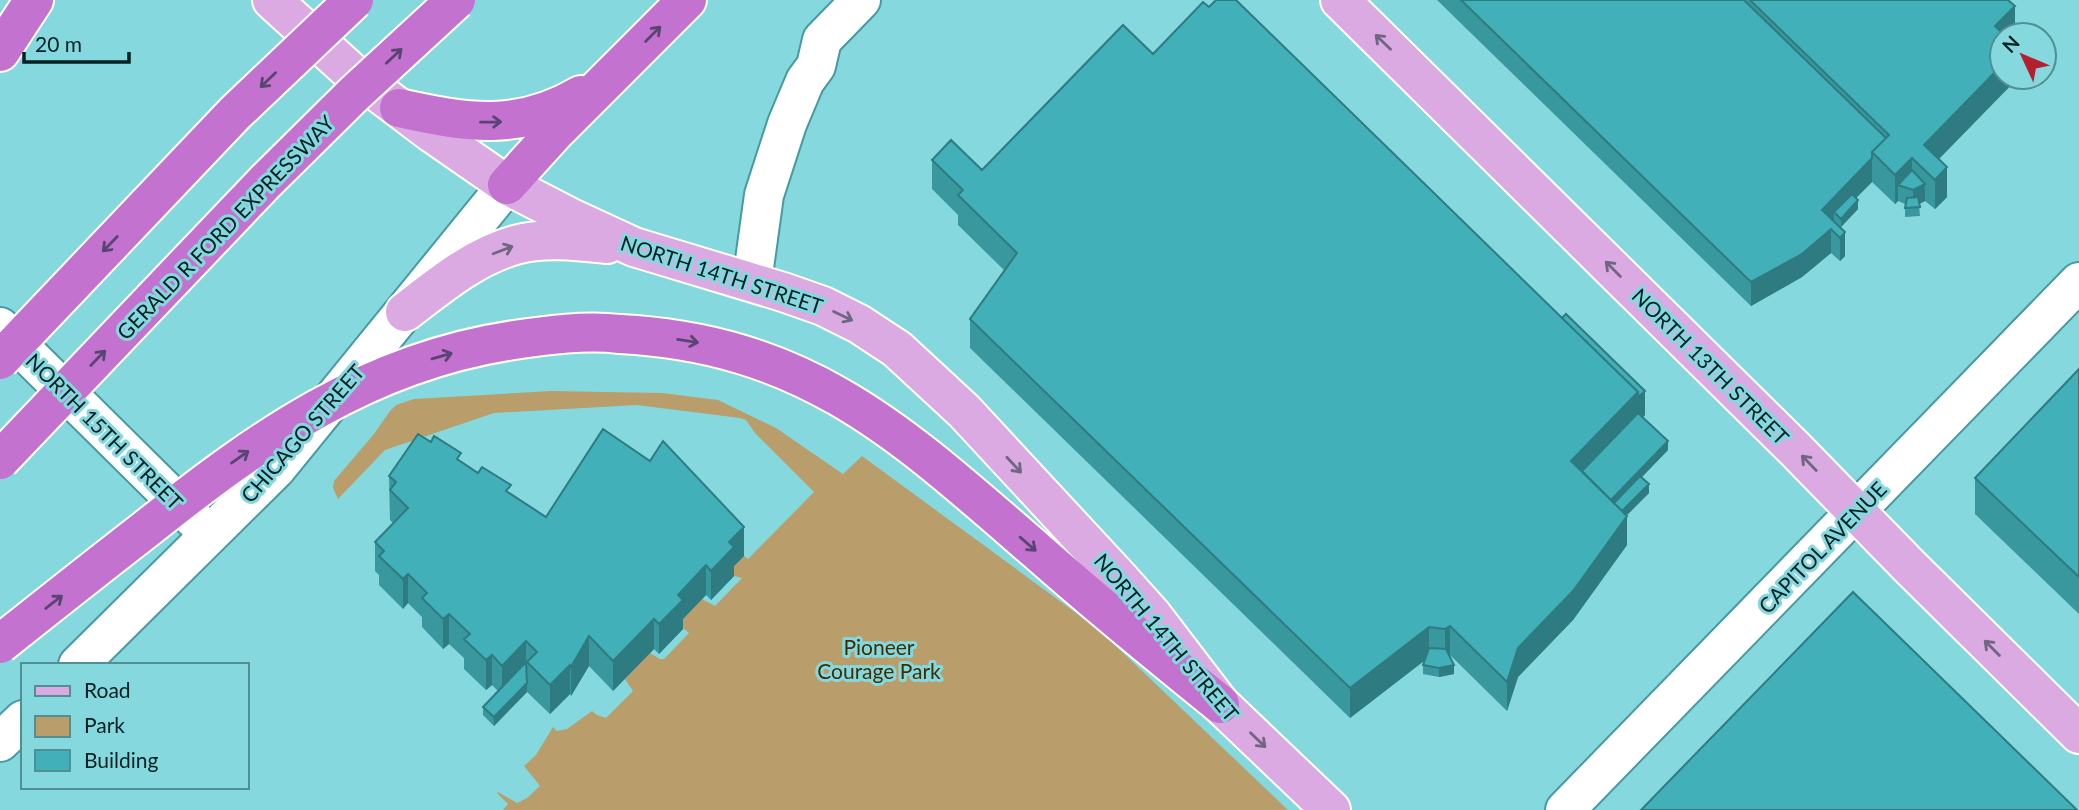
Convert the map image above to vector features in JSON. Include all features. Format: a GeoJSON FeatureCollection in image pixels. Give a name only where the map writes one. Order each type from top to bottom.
{"type":"FeatureCollection","features":[{"type":"Feature","properties":{"kind":"highway"},"geometry":{"type":"LineString","coordinates":[[0,52],[34,0]]}},
{"type":"Feature","properties":{"kind":"highway"},"geometry":{"type":"LineString","coordinates":[[0,360],[243,106],[354,0]]}},
{"type":"Feature","properties":{"kind":"highway","name":"GERALD R FORD EXPRESSWAY"},"geometry":{"type":"LineString","coordinates":[[0,460],[266,181],[354,94],[456,0]]}},
{"type":"Feature","properties":{"kind":"highway"},"geometry":{"type":"LineString","coordinates":[[507,185],[687,0]]}},
{"type":"Feature","properties":{"kind":"highway"},"geometry":{"type":"LineString","coordinates":[[399,108],[469,122],[531,118],[575,99],[619,67]]}},
{"type":"Feature","properties":{"kind":"highway"},"geometry":{"type":"LineString","coordinates":[[0,644],[224,468],[327,402],[399,369],[474,347],[546,336],[620,334],[694,342],[743,354],[797,374],[852,404],[900,436],[938,466],[1118,622],[1220,704]]}},
{"type":"Feature","properties":{"kind":"main road","name":"NORTH 14TH STREET"},"geometry":{"type":"LineString","coordinates":[[271,0],[328,53],[399,108],[507,185],[634,247],[807,300],[846,317],[883,339],[913,362],[972,419],[1152,615],[1220,704],[1331,810]]}},
{"type":"Feature","properties":{"kind":"main road","name":"NORTH 13TH STREET"},"geometry":{"type":"LineString","coordinates":[[1340,0],[2079,734]]}},
{"type":"Feature","properties":{"kind":"main road"},"geometry":{"type":"LineString","coordinates":[[405,312],[474,263],[518,244],[560,241],[634,247]]}},
{"type":"Feature","properties":{"kind":"street"},"geometry":{"type":"LineString","coordinates":[[752,282],[764,195],[786,124],[816,66],[822,40],[861,0]]}},
{"type":"Feature","properties":{"kind":"street"},"geometry":{"type":"LineString","coordinates":[[816,66],[836,57],[878,12],[882,0]]}},
{"type":"Feature","properties":{"kind":"street","name":"CHICAGO STREET"},"geometry":{"type":"LineString","coordinates":[[80,663],[295,448],[507,185]]}},
{"type":"Feature","properties":{"kind":"street","name":"CAPITOL AVENUE"},"geometry":{"type":"LineString","coordinates":[[1564,810],[2079,282]]}},
{"type":"Feature","properties":{"kind":"street","name":"NORTH 15TH STREET"},"geometry":{"type":"LineString","coordinates":[[0,327],[210,535]]}},
{"type":"Feature","properties":{"kind":"street"},"geometry":{"type":"LineString","coordinates":[[0,742],[21,722]]}},
{"type":"Feature","properties":{"kind":"green space","name":"Pioneer Courage Park"},"geometry":{"type":"Polygon","coordinates":[[[551,391],[662,393],[718,400],[776,428],[843,474],[862,456],[1098,629],[1288,810],[503,810],[508,804],[498,792],[517,803],[540,786],[524,766],[536,755],[553,727],[557,731],[567,729],[592,711],[606,718],[633,691],[625,679],[650,653],[664,659],[689,633],[678,624],[702,599],[715,606],[742,578],[729,571],[744,556],[748,559],[814,492],[755,433],[746,420],[637,405],[494,413],[385,450],[338,499],[333,488],[334,481],[396,405],[414,399],[551,391]]]}},
{"type":"Feature","properties":{"kind":"building"},"geometry":{"type":"Polygon","coordinates":[[[1216,0],[1236,0],[1638,392],[1571,461],[1627,516],[1573,591],[1518,648],[1507,682],[1450,626],[1445,629],[1429,627],[1350,688],[970,319],[1017,253],[958,195],[963,190],[932,160],[951,140],[982,170],[1123,25],[1153,54],[1203,2],[1209,7],[1216,0]]]}},
{"type":"Feature","properties":{"kind":"building"},"geometry":{"type":"Polygon","coordinates":[[[1461,0],[1744,0],[1886,138],[1872,152],[1872,158],[1822,210],[1845,232],[1840,238],[1831,229],[1802,254],[1751,282],[1461,0]]]}},
{"type":"Feature","properties":{"kind":"building"},"geometry":{"type":"Polygon","coordinates":[[[1750,0],[2008,0],[2015,6],[2000,21],[1988,21],[1988,79],[1924,145],[1947,167],[1935,180],[1912,158],[1895,175],[1872,152],[1889,135],[1750,0]]]}},
{"type":"Feature","properties":{"kind":"building"},"geometry":{"type":"Polygon","coordinates":[[[1912,170],[1925,184],[1913,190],[1898,185],[1912,170]]]}},
{"type":"Feature","properties":{"kind":"building"},"geometry":{"type":"Polygon","coordinates":[[[1852,194],[1858,200],[1841,219],[1834,212],[1852,194]]]}},
{"type":"Feature","properties":{"kind":"building"},"geometry":{"type":"Polygon","coordinates":[[[1918,197],[1920,207],[1905,208],[1907,198],[1918,197]]]}},
{"type":"Feature","properties":{"kind":"building"},"geometry":{"type":"Polygon","coordinates":[[[1566,314],[1645,391],[1638,397],[1638,392],[1562,318],[1566,314]]]}},
{"type":"Feature","properties":{"kind":"building"},"geometry":{"type":"Polygon","coordinates":[[[2079,369],[2079,577],[1975,478],[2079,369]]]}},
{"type":"Feature","properties":{"kind":"building"},"geometry":{"type":"Polygon","coordinates":[[[1638,413],[1668,441],[1611,500],[1582,471],[1638,413]]]}},
{"type":"Feature","properties":{"kind":"building"},"geometry":{"type":"Polygon","coordinates":[[[603,429],[650,461],[663,441],[744,527],[729,542],[734,547],[711,571],[706,565],[678,595],[683,600],[659,624],[654,619],[613,661],[589,636],[571,667],[570,665],[550,685],[527,662],[537,652],[526,641],[502,666],[492,655],[486,660],[464,639],[470,634],[449,614],[443,619],[422,598],[427,593],[408,574],[403,579],[379,556],[384,551],[375,542],[408,508],[390,490],[396,482],[389,476],[418,434],[431,442],[434,436],[461,453],[457,459],[478,473],[482,467],[511,485],[506,491],[546,517],[603,429]]]}},
{"type":"Feature","properties":{"kind":"building"},"geometry":{"type":"Polygon","coordinates":[[[1640,476],[1649,484],[1622,511],[1614,503],[1640,476]]]}},
{"type":"Feature","properties":{"kind":"building"},"geometry":{"type":"Polygon","coordinates":[[[1853,592],[2077,810],[1641,810],[1853,592]]]}},
{"type":"Feature","properties":{"kind":"building"},"geometry":{"type":"Polygon","coordinates":[[[1429,648],[1446,649],[1454,665],[1439,668],[1423,665],[1429,648]]]}},
{"type":"Feature","properties":{"kind":"building"},"geometry":{"type":"Polygon","coordinates":[[[526,662],[527,683],[494,717],[483,707],[526,662]]]}}]}
